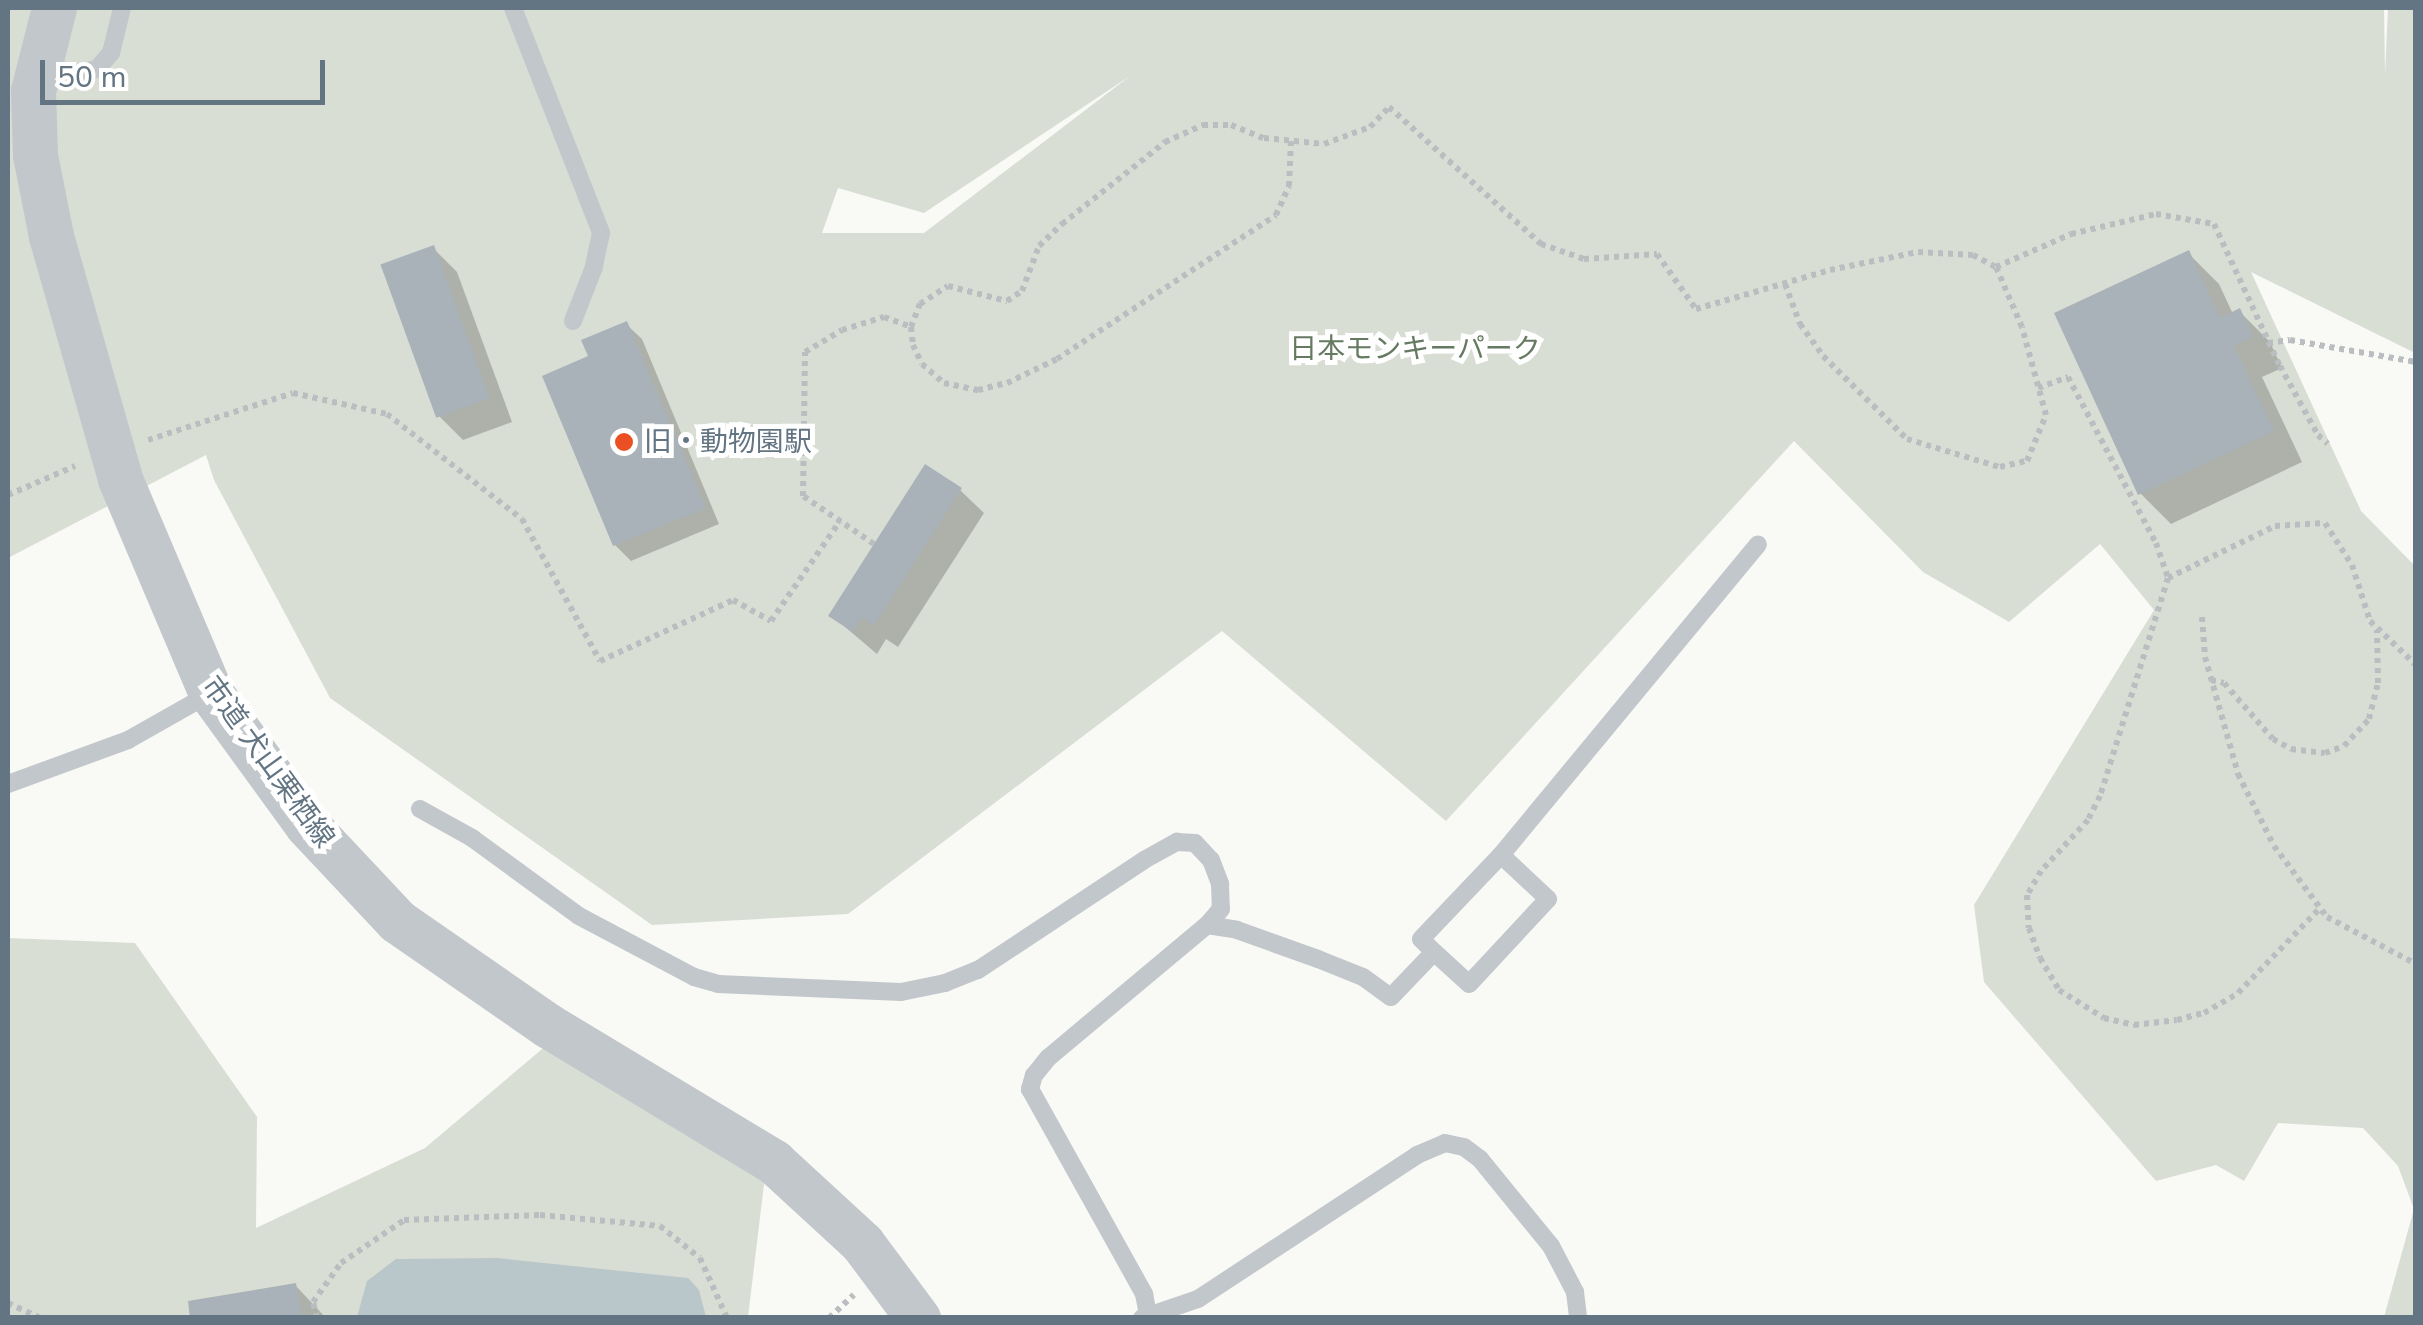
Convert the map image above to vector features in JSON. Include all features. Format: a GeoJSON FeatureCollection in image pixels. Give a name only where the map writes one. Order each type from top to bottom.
{"type":"FeatureCollection","features":[{"type":"Feature","properties":{"kind":"street","name":"市道 犬山栗栖線"},"geometry":{"type":"LineString","coordinates":[[54,8],[26,80],[51,236],[120,479],[212,693],[307,824],[398,921],[547,1025],[774,1162],[862,1243],[918,1318]]}},
{"type":"Feature","properties":{"kind":"lane"},"geometry":{"type":"LineString","coordinates":[[26,80],[97,69],[111,53],[122,8]]}},
{"type":"Feature","properties":{"kind":"lane"},"geometry":{"type":"LineString","coordinates":[[514,8],[601,233],[594,267],[574,321]]}},
{"type":"Feature","properties":{"kind":"lane"},"geometry":{"type":"LineString","coordinates":[[1501,855],[1548,899],[1469,984],[1422,939],[1501,855],[1716,600],[1758,544]]}},
{"type":"Feature","properties":{"kind":"lane"},"geometry":{"type":"LineString","coordinates":[[8,784],[76,755],[128,740],[212,693]]}},
{"type":"Feature","properties":{"kind":"lane"},"geometry":{"type":"LineString","coordinates":[[420,809],[472,838],[579,916],[666,964],[718,984],[900,992],[945,983],[1005,954],[1176,842],[1194,843],[1211,860],[1220,884],[1221,909],[1048,1058],[1034,1074],[1030,1089],[1144,1294],[1145,1316],[1198,1299],[1418,1155],[1444,1143],[1464,1146],[1480,1159],[1551,1246],[1575,1292],[1578,1318]]}},
{"type":"Feature","properties":{"kind":"lane"},"geometry":{"type":"LineString","coordinates":[[1207,925],[1238,930],[1318,959],[1363,977],[1391,998],[1434,952]]}},
{"type":"Feature","properties":{"kind":"path"},"geometry":{"type":"LineString","coordinates":[[1291,142],[1290,186],[1276,215],[1057,359],[1007,384],[978,390],[944,383],[922,364],[912,345],[911,327],[920,304],[948,286],[1007,300],[1022,291],[1039,246],[1165,142],[1203,124],[1230,125],[1264,138],[1324,144],[1370,127],[1389,107],[1541,244],[1584,258],[1657,254],[1696,309],[1785,284],[1918,252],[1973,254],[1996,267],[2022,327],[2046,416],[2027,461],[2000,467],[1907,439],[1823,356],[1800,324],[1785,284]]}},
{"type":"Feature","properties":{"kind":"path"},"geometry":{"type":"LineString","coordinates":[[1996,267],[2071,234],[2156,214],[2214,224],[2268,343],[2318,434],[2328,444]]}},
{"type":"Feature","properties":{"kind":"path"},"geometry":{"type":"LineString","coordinates":[[874,544],[803,496],[805,352],[842,330],[884,317],[911,327]]}},
{"type":"Feature","properties":{"kind":"path"},"geometry":{"type":"LineString","coordinates":[[2268,343],[2290,340],[2416,362]]}},
{"type":"Feature","properties":{"kind":"path"},"geometry":{"type":"LineString","coordinates":[[2038,388],[2068,377],[2156,543],[2168,578],[2100,796],[2088,820],[2041,871],[2026,895],[2029,928],[2040,958],[2059,990],[2104,1018],[2134,1025],[2177,1020],[2204,1013],[2238,993],[2319,909]]}},
{"type":"Feature","properties":{"kind":"path"},"geometry":{"type":"LineString","coordinates":[[214,416],[293,393],[387,414],[522,519],[600,661],[733,600],[771,620],[840,521]]}},
{"type":"Feature","properties":{"kind":"path"},"geometry":{"type":"LineString","coordinates":[[8,495],[47,476]]}},
{"type":"Feature","properties":{"kind":"path"},"geometry":{"type":"LineString","coordinates":[[2168,578],[2275,526],[2325,523],[2352,565],[2370,622],[2416,665]]}},
{"type":"Feature","properties":{"kind":"path"},"geometry":{"type":"LineString","coordinates":[[2202,617],[2211,680],[2238,774],[2274,846],[2319,909],[2416,964]]}},
{"type":"Feature","properties":{"kind":"path"},"geometry":{"type":"LineString","coordinates":[[2211,680],[2224,683],[2274,739],[2291,749],[2325,753],[2344,746],[2369,719],[2378,683],[2377,629]]}},
{"type":"Feature","properties":{"kind":"path"},"geometry":{"type":"LineString","coordinates":[[317,1318],[314,1302],[341,1263],[404,1220],[540,1215],[660,1226],[700,1258],[727,1318]]}},
{"type":"Feature","properties":{"kind":"path"},"geometry":{"type":"LineString","coordinates":[[8,1304],[40,1318]]}},
{"type":"Feature","properties":{"kind":"green space","name":"日本モンキーパーク"},"geometry":{"type":"Polygon","coordinates":[[[8,8],[2384,8],[2385,75],[2388,8],[2415,8],[2415,353],[2251,272],[2361,511],[2415,566],[2415,1317],[2384,1317],[2414,1209],[2398,1166],[2363,1128],[2278,1123],[2244,1181],[2216,1165],[2156,1181],[1984,982],[1974,905],[2154,610],[2100,544],[2009,622],[1923,572],[1794,441],[1446,821],[1222,631],[848,914],[652,925],[330,698],[214,480],[206,455],[8,558],[8,8]],[[1130,76],[924,213],[838,188],[822,233],[924,233],[1130,76]]]}},
{"type":"Feature","properties":{"kind":"green space"},"geometry":{"type":"Polygon","coordinates":[[[8,938],[135,943],[257,1117],[256,1228],[425,1148],[554,1039],[765,1176],[748,1317],[8,1318],[8,938]]]}},
{"type":"Feature","properties":{"kind":"shaded area"},"geometry":{"type":"Polygon","coordinates":[[[497,1258],[688,1278],[699,1290],[706,1317],[357,1317],[367,1281],[396,1259],[497,1258]]]}},
{"type":"Feature","properties":{"kind":"building"},"geometry":{"type":"Polygon","coordinates":[[[434,245],[490,398],[436,418],[380,264],[434,245]]]}},
{"type":"Feature","properties":{"kind":"building"},"geometry":{"type":"Polygon","coordinates":[[[2189,250],[2220,318],[2240,308],[2253,337],[2234,346],[2274,431],[2138,495],[2054,313],[2189,250]]]}},
{"type":"Feature","properties":{"kind":"building","name":"旧・動物園駅"},"geometry":{"type":"Polygon","coordinates":[[[627,321],[706,508],[613,546],[542,376],[588,356],[581,340],[627,321]]]}},
{"type":"Feature","properties":{"kind":"building"},"geometry":{"type":"Polygon","coordinates":[[[925,464],[962,488],[874,625],[862,618],[853,632],[828,616],[925,464]]]}},
{"type":"Feature","properties":{"kind":"building"},"geometry":{"type":"Polygon","coordinates":[[[296,1283],[302,1318],[190,1318],[188,1301],[296,1283]]]}},
{"type":"Feature","properties":{"kind":"place","name":"旧・動物園駅"},"geometry":{"type":"Point","coordinates":[624,442]}}]}
